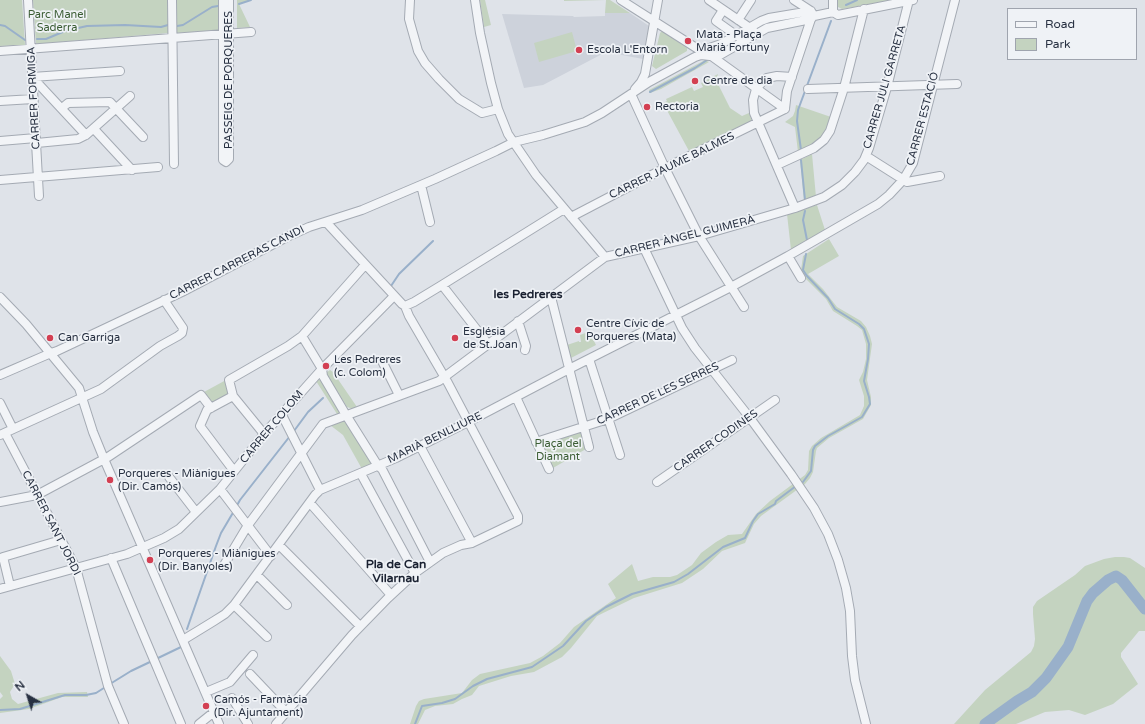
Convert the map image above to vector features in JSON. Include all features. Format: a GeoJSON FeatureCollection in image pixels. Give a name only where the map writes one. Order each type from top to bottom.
{"type":"FeatureCollection","features":[{"type":"Feature","properties":{"kind":"street","name":"CARRER FORMIGA"},"geometry":{"type":"LineString","coordinates":[[28,0],[39,196]]}},
{"type":"Feature","properties":{"kind":"street"},"geometry":{"type":"LineString","coordinates":[[172,0],[174,164]]}},
{"type":"Feature","properties":{"kind":"street","name":"PASSEIG DE PORQUERES"},"geometry":{"type":"LineString","coordinates":[[223,0],[226,34],[230,159],[226,162],[223,160],[226,34],[229,0]]}},
{"type":"Feature","properties":{"kind":"street"},"geometry":{"type":"LineString","coordinates":[[410,0],[409,20],[418,50],[425,63],[447,87],[465,102],[482,113],[498,109]]}},
{"type":"Feature","properties":{"kind":"street"},"geometry":{"type":"LineString","coordinates":[[475,0],[484,52],[498,109],[508,134],[525,160],[605,257]]}},
{"type":"Feature","properties":{"kind":"street"},"geometry":{"type":"LineString","coordinates":[[621,0],[655,21],[696,51],[701,51],[712,55],[785,109],[787,91],[812,15]]}},
{"type":"Feature","properties":{"kind":"street"},"geometry":{"type":"LineString","coordinates":[[658,0],[648,65],[641,82],[631,94],[665,168],[699,236],[744,307]]}},
{"type":"Feature","properties":{"kind":"street"},"geometry":{"type":"LineString","coordinates":[[709,0],[758,34]]}},
{"type":"Feature","properties":{"kind":"street"},"geometry":{"type":"LineString","coordinates":[[738,20],[751,0]]}},
{"type":"Feature","properties":{"kind":"street"},"geometry":{"type":"LineString","coordinates":[[794,0],[812,15]]}},
{"type":"Feature","properties":{"kind":"street"},"geometry":{"type":"LineString","coordinates":[[833,0],[833,12]]}},
{"type":"Feature","properties":{"kind":"street"},"geometry":{"type":"LineString","coordinates":[[712,55],[721,44],[734,33],[750,28],[769,18],[833,12],[838,15],[911,0]]}},
{"type":"Feature","properties":{"kind":"street","name":"CARRER JULI GARRETA"},"geometry":{"type":"LineString","coordinates":[[796,208],[817,201],[836,190],[855,172],[866,156],[911,0]]}},
{"type":"Feature","properties":{"kind":"street","name":"CARRER ESTACIÓ"},"geometry":{"type":"LineString","coordinates":[[731,287],[878,204],[903,180],[913,163],[955,0]]}},
{"type":"Feature","properties":{"kind":"street"},"geometry":{"type":"LineString","coordinates":[[777,165],[806,153],[820,144],[832,126],[844,88],[864,9]]}},
{"type":"Feature","properties":{"kind":"street"},"geometry":{"type":"LineString","coordinates":[[724,10],[716,21],[744,41]]}},
{"type":"Feature","properties":{"kind":"street"},"geometry":{"type":"LineString","coordinates":[[712,55],[720,55],[773,26],[812,15]]}},
{"type":"Feature","properties":{"kind":"street"},"geometry":{"type":"LineString","coordinates":[[0,51],[251,32]]}},
{"type":"Feature","properties":{"kind":"street","name":"CARRER CARRERAS CANDI"},"geometry":{"type":"LineString","coordinates":[[0,375],[57,351],[217,275],[287,237],[309,227],[362,210],[496,152],[514,142],[537,137],[585,122],[602,113],[696,51]]}},
{"type":"Feature","properties":{"kind":"street"},"geometry":{"type":"LineString","coordinates":[[648,65],[656,78]]}},
{"type":"Feature","properties":{"kind":"street"},"geometry":{"type":"LineString","coordinates":[[32,77],[120,71]]}},
{"type":"Feature","properties":{"kind":"street"},"geometry":{"type":"LineString","coordinates":[[792,77],[777,76],[763,81],[756,89],[753,104],[754,113],[796,208]]}},
{"type":"Feature","properties":{"kind":"street"},"geometry":{"type":"LineString","coordinates":[[32,77],[62,108],[86,136]]}},
{"type":"Feature","properties":{"kind":"street"},"geometry":{"type":"LineString","coordinates":[[808,89],[957,84]]}},
{"type":"Feature","properties":{"kind":"street"},"geometry":{"type":"LineString","coordinates":[[0,141],[78,139],[86,136],[130,96]]}},
{"type":"Feature","properties":{"kind":"street"},"geometry":{"type":"LineString","coordinates":[[0,102],[33,99]]}},
{"type":"Feature","properties":{"kind":"street"},"geometry":{"type":"LineString","coordinates":[[62,108],[68,103],[110,102],[143,137]]}},
{"type":"Feature","properties":{"kind":"street","name":"CARRER JAUME BALMES"},"geometry":{"type":"LineString","coordinates":[[571,217],[665,168],[785,109]]}},
{"type":"Feature","properties":{"kind":"street"},"geometry":{"type":"LineString","coordinates":[[94,129],[132,170]]}},
{"type":"Feature","properties":{"kind":"street"},"geometry":{"type":"LineString","coordinates":[[866,156],[907,182],[940,176]]}},
{"type":"Feature","properties":{"kind":"street"},"geometry":{"type":"LineString","coordinates":[[0,180],[158,167]]}},
{"type":"Feature","properties":{"kind":"street"},"geometry":{"type":"LineString","coordinates":[[421,185],[430,222]]}},
{"type":"Feature","properties":{"kind":"street","name":"CARRER ÀNGEL GUIMERÀ"},"geometry":{"type":"LineString","coordinates":[[224,565],[248,525],[300,452],[323,424],[399,395],[439,382],[518,321],[605,257],[699,236],[796,208]]}},
{"type":"Feature","properties":{"kind":"street"},"geometry":{"type":"LineString","coordinates":[[405,306],[442,285],[564,209]]}},
{"type":"Feature","properties":{"kind":"street"},"geometry":{"type":"LineString","coordinates":[[276,724],[360,626],[415,573],[443,553],[461,545],[472,543],[518,521],[518,516],[445,377],[409,316],[405,306],[326,222]]}},
{"type":"Feature","properties":{"kind":"street"},"geometry":{"type":"LineString","coordinates":[[644,248],[675,315],[695,348],[768,440],[814,508],[828,534],[838,560],[846,588],[850,611],[852,656],[855,680],[866,724]]}},
{"type":"Feature","properties":{"kind":"street"},"geometry":{"type":"LineString","coordinates":[[788,256],[801,278]]}},
{"type":"Feature","properties":{"kind":"street"},"geometry":{"type":"LineString","coordinates":[[264,434],[233,396],[229,380],[288,346],[302,336],[365,265]]}},
{"type":"Feature","properties":{"kind":"street"},"geometry":{"type":"LineString","coordinates":[[442,285],[488,344]]}},
{"type":"Feature","properties":{"kind":"street","name":"MARIÀ BENLLIURE"},"geometry":{"type":"LineString","coordinates":[[183,640],[225,614],[234,605],[320,490],[361,474],[420,446],[731,287]]}},
{"type":"Feature","properties":{"kind":"street","name":"CARRER COLOM"},"geometry":{"type":"LineString","coordinates":[[0,589],[143,548],[164,538],[178,529],[220,489],[264,434],[322,369],[394,296]]}},
{"type":"Feature","properties":{"kind":"street"},"geometry":{"type":"LineString","coordinates":[[0,297],[17,314],[80,388],[93,432],[104,459],[219,724]]}},
{"type":"Feature","properties":{"kind":"street"},"geometry":{"type":"LineString","coordinates":[[551,297],[589,447]]}},
{"type":"Feature","properties":{"kind":"street"},"geometry":{"type":"LineString","coordinates":[[6,433],[101,389],[160,346],[178,336],[183,331],[183,328],[164,300]]}},
{"type":"Feature","properties":{"kind":"street"},"geometry":{"type":"LineString","coordinates":[[518,321],[526,346],[525,350]]}},
{"type":"Feature","properties":{"kind":"street"},"geometry":{"type":"LineString","coordinates":[[302,336],[322,369],[323,376],[346,415],[378,466],[382,469],[430,562]]}},
{"type":"Feature","properties":{"kind":"street"},"geometry":{"type":"LineString","coordinates":[[589,359],[620,455]]}},
{"type":"Feature","properties":{"kind":"street","name":"CARRER DE LES SERRES"},"geometry":{"type":"LineString","coordinates":[[536,442],[608,419],[732,360]]}},
{"type":"Feature","properties":{"kind":"street"},"geometry":{"type":"LineString","coordinates":[[382,361],[399,395]]}},
{"type":"Feature","properties":{"kind":"street"},"geometry":{"type":"LineString","coordinates":[[0,502],[37,496],[104,459],[201,395],[211,408]]}},
{"type":"Feature","properties":{"kind":"street"},"geometry":{"type":"LineString","coordinates":[[233,396],[207,410],[200,426],[234,471]]}},
{"type":"Feature","properties":{"kind":"street"},"geometry":{"type":"LineString","coordinates":[[516,397],[549,469]]}},
{"type":"Feature","properties":{"kind":"street","name":"CARRER CODINES"},"geometry":{"type":"LineString","coordinates":[[657,482],[775,400]]}},
{"type":"Feature","properties":{"kind":"street","name":"CARRER SANT JORDI"},"geometry":{"type":"LineString","coordinates":[[0,403],[6,433],[37,496],[76,568],[108,686],[124,724]]}},
{"type":"Feature","properties":{"kind":"street"},"geometry":{"type":"LineString","coordinates":[[282,415],[320,490]]}},
{"type":"Feature","properties":{"kind":"street"},"geometry":{"type":"LineString","coordinates":[[420,446],[472,543]]}},
{"type":"Feature","properties":{"kind":"street"},"geometry":{"type":"LineString","coordinates":[[361,474],[415,573]]}},
{"type":"Feature","properties":{"kind":"street"},"geometry":{"type":"LineString","coordinates":[[169,477],[196,512]]}},
{"type":"Feature","properties":{"kind":"street"},"geometry":{"type":"LineString","coordinates":[[220,489],[271,556]]}},
{"type":"Feature","properties":{"kind":"street"},"geometry":{"type":"LineString","coordinates":[[310,502],[391,595]]}},
{"type":"Feature","properties":{"kind":"street"},"geometry":{"type":"LineString","coordinates":[[10,586],[3,557],[61,540]]}},
{"type":"Feature","properties":{"kind":"street"},"geometry":{"type":"LineString","coordinates":[[279,545],[360,626]]}},
{"type":"Feature","properties":{"kind":"street"},"geometry":{"type":"LineString","coordinates":[[111,558],[181,724]]}},
{"type":"Feature","properties":{"kind":"street"},"geometry":{"type":"LineString","coordinates":[[257,575],[287,606]]}},
{"type":"Feature","properties":{"kind":"street"},"geometry":{"type":"LineString","coordinates":[[234,605],[267,637]]}},
{"type":"Feature","properties":{"kind":"street"},"geometry":{"type":"LineString","coordinates":[[206,692],[230,682],[253,655]]}},
{"type":"Feature","properties":{"kind":"street"},"geometry":{"type":"LineString","coordinates":[[250,674],[286,712]]}},
{"type":"Feature","properties":{"kind":"street"},"geometry":{"type":"LineString","coordinates":[[232,698],[248,724]]}},
{"type":"Feature","properties":{"kind":"street"},"geometry":{"type":"LineString","coordinates":[[199,724],[214,712]]}},
{"type":"Feature","properties":{"kind":"shaded area","name":"Escola L'Entorn"},"geometry":{"type":"Polygon","coordinates":[[[605,13],[630,13],[649,26],[643,59],[606,52],[543,85],[524,88],[502,14],[574,17],[605,16],[605,13]]]}},
{"type":"Feature","properties":{"kind":"green space","name":"Parc Manel Saderra"},"geometry":{"type":"Polygon","coordinates":[[[0,0],[22,0],[25,45],[0,46],[0,0]]]}},
{"type":"Feature","properties":{"kind":"green space","name":"Parc Manel Saderra"},"geometry":{"type":"Polygon","coordinates":[[[33,0],[168,0],[168,33],[36,44],[33,0]]]}},
{"type":"Feature","properties":{"kind":"green space"},"geometry":{"type":"Polygon","coordinates":[[[176,0],[218,0],[218,30],[176,33],[176,0]]]}},
{"type":"Feature","properties":{"kind":"green space"},"geometry":{"type":"Polygon","coordinates":[[[237,0],[251,0],[239,4],[250,27],[237,28],[237,0]]]}},
{"type":"Feature","properties":{"kind":"green space"},"geometry":{"type":"Polygon","coordinates":[[[480,0],[485,0],[491,25],[484,27],[480,0]]]}},
{"type":"Feature","properties":{"kind":"green space"},"geometry":{"type":"Polygon","coordinates":[[[564,0],[606,0],[564,1],[564,0]]]}},
{"type":"Feature","properties":{"kind":"green space"},"geometry":{"type":"Polygon","coordinates":[[[606,0],[610,0],[630,13],[605,13],[606,0]]]}},
{"type":"Feature","properties":{"kind":"green space"},"geometry":{"type":"Polygon","coordinates":[[[836,0],[892,0],[842,9],[838,7],[836,0]]]}},
{"type":"Feature","properties":{"kind":"green space"},"geometry":{"type":"Polygon","coordinates":[[[662,31],[687,48],[687,51],[656,69],[652,66],[660,33],[662,31]]]}},
{"type":"Feature","properties":{"kind":"green space"},"geometry":{"type":"Polygon","coordinates":[[[572,32],[577,51],[539,62],[534,43],[572,32]]]}},
{"type":"Feature","properties":{"kind":"green space"},"geometry":{"type":"Polygon","coordinates":[[[705,60],[709,62],[661,89],[650,93],[649,90],[705,60]]]}},
{"type":"Feature","properties":{"kind":"green space"},"geometry":{"type":"Polygon","coordinates":[[[718,74],[716,80],[730,108],[742,116],[749,113],[752,121],[689,151],[663,103],[667,101],[666,99],[692,87],[694,91],[703,87],[701,83],[718,74]]]}},
{"type":"Feature","properties":{"kind":"green space"},"geometry":{"type":"Polygon","coordinates":[[[796,105],[831,117],[830,123],[823,137],[817,142],[798,152],[795,127],[785,122],[793,116],[796,105]]]}},
{"type":"Feature","properties":{"kind":"green space"},"geometry":{"type":"Polygon","coordinates":[[[812,154],[816,197],[804,201],[800,160],[812,154]]]}},
{"type":"Feature","properties":{"kind":"green space"},"geometry":{"type":"Polygon","coordinates":[[[817,205],[825,230],[791,250],[787,214],[817,205]]]}},
{"type":"Feature","properties":{"kind":"green space"},"geometry":{"type":"Polygon","coordinates":[[[829,239],[839,256],[808,274],[823,289],[837,307],[861,321],[866,327],[870,336],[872,344],[867,380],[871,397],[871,405],[863,419],[829,438],[817,448],[813,472],[810,478],[805,484],[761,516],[754,524],[745,543],[722,551],[703,569],[682,583],[634,598],[597,616],[562,657],[534,672],[511,676],[479,686],[472,695],[453,704],[435,706],[425,710],[418,724],[410,724],[419,701],[462,693],[472,680],[480,674],[530,663],[543,656],[560,643],[574,627],[616,598],[608,584],[632,564],[638,581],[653,577],[670,577],[677,575],[692,565],[701,553],[716,542],[728,535],[742,534],[756,514],[770,501],[805,475],[808,470],[809,451],[812,446],[821,438],[860,415],[864,406],[864,396],[859,380],[863,372],[866,359],[866,344],[862,330],[833,311],[826,299],[804,277],[801,270],[803,256],[829,239]]]}},
{"type":"Feature","properties":{"kind":"green space"},"geometry":{"type":"Polygon","coordinates":[[[591,331],[596,345],[571,358],[567,345],[579,341],[581,342],[580,335],[591,331]]]}},
{"type":"Feature","properties":{"kind":"green space"},"geometry":{"type":"Polygon","coordinates":[[[330,370],[333,372],[357,407],[353,409],[347,407],[327,375],[327,372],[330,370]]]}},
{"type":"Feature","properties":{"kind":"green space"},"geometry":{"type":"Polygon","coordinates":[[[226,380],[229,393],[228,396],[214,403],[204,392],[226,380]]]}},
{"type":"Feature","properties":{"kind":"green space"},"geometry":{"type":"Polygon","coordinates":[[[321,380],[340,410],[339,414],[337,414],[316,381],[321,380]]]}},
{"type":"Feature","properties":{"kind":"green space"},"geometry":{"type":"Polygon","coordinates":[[[344,421],[348,423],[372,461],[370,466],[362,469],[343,435],[330,425],[344,421]]]}},
{"type":"Feature","properties":{"kind":"green space","name":"Plaça del Diamant"},"geometry":{"type":"Polygon","coordinates":[[[579,432],[582,434],[586,449],[553,468],[543,446],[544,442],[579,432]]]}},
{"type":"Feature","properties":{"kind":"green space"},"geometry":{"type":"Polygon","coordinates":[[[1115,557],[1130,558],[1145,568],[1145,631],[1139,631],[1121,653],[1121,657],[1138,684],[1113,704],[1085,715],[1069,710],[1045,712],[1016,724],[954,724],[985,690],[1031,652],[1035,639],[1033,607],[1037,601],[1075,575],[1085,566],[1104,559],[1115,557]]]}},
{"type":"Feature","properties":{"kind":"green space"},"geometry":{"type":"Polygon","coordinates":[[[0,656],[11,671],[15,684],[10,692],[12,699],[18,704],[58,693],[87,692],[88,697],[62,697],[29,709],[0,713],[0,699],[3,696],[0,692],[0,656]]]}},
{"type":"Feature","properties":{"kind":"waterway"},"geometry":{"type":"LineString","coordinates":[[239,4],[251,0]]}},
{"type":"Feature","properties":{"kind":"waterway"},"geometry":{"type":"LineString","coordinates":[[846,5],[857,0]]}},
{"type":"Feature","properties":{"kind":"waterway"},"geometry":{"type":"LineString","coordinates":[[177,26],[183,25],[212,7],[218,6]]}},
{"type":"Feature","properties":{"kind":"waterway"},"geometry":{"type":"LineString","coordinates":[[758,28],[777,20]]}},
{"type":"Feature","properties":{"kind":"waterway"},"geometry":{"type":"LineString","coordinates":[[801,150],[797,121],[798,110],[831,21]]}},
{"type":"Feature","properties":{"kind":"waterway"},"geometry":{"type":"LineString","coordinates":[[0,25],[5,26],[25,40]]}},
{"type":"Feature","properties":{"kind":"waterway"},"geometry":{"type":"LineString","coordinates":[[37,39],[46,39],[65,31],[87,26],[125,25],[161,27],[168,25]]}},
{"type":"Feature","properties":{"kind":"waterway"},"geometry":{"type":"LineString","coordinates":[[714,52],[737,40]]}},
{"type":"Feature","properties":{"kind":"waterway"},"geometry":{"type":"LineString","coordinates":[[650,92],[707,60]]}},
{"type":"Feature","properties":{"kind":"waterway"},"geometry":{"type":"LineString","coordinates":[[801,160],[805,200]]}},
{"type":"Feature","properties":{"kind":"waterway"},"geometry":{"type":"LineString","coordinates":[[805,211],[803,220],[807,240]]}},
{"type":"Feature","properties":{"kind":"waterway"},"geometry":{"type":"LineString","coordinates":[[391,286],[399,274],[433,241]]}},
{"type":"Feature","properties":{"kind":"waterway"},"geometry":{"type":"LineString","coordinates":[[803,482],[811,471],[813,450],[815,446],[828,436],[862,417],[870,404],[864,381],[869,344],[864,329],[859,324],[835,309],[828,298],[807,276],[803,270],[806,254]]}},
{"type":"Feature","properties":{"kind":"waterway"},"geometry":{"type":"LineString","coordinates":[[294,431],[308,412],[323,398]]}},
{"type":"Feature","properties":{"kind":"waterway"},"geometry":{"type":"LineString","coordinates":[[236,507],[290,436]]}},
{"type":"Feature","properties":{"kind":"waterway"},"geometry":{"type":"LineString","coordinates":[[415,724],[422,706],[442,703],[455,699],[473,686],[487,679],[532,667],[563,646],[586,621],[606,607],[632,594],[674,582],[688,574],[723,547],[745,538],[758,514],[775,504],[776,501],[796,486]]}},
{"type":"Feature","properties":{"kind":"waterway"},"geometry":{"type":"LineString","coordinates":[[187,629],[221,533],[234,511]]}},
{"type":"Feature","properties":{"kind":"waterway"},"geometry":{"type":"LineString","coordinates":[[985,724],[1032,692],[1046,678],[1068,647],[1087,601],[1093,593],[1108,580],[1116,576],[1122,580],[1145,609]]}},
{"type":"Feature","properties":{"kind":"waterway"},"geometry":{"type":"LineString","coordinates":[[156,659],[181,647]]}},
{"type":"Feature","properties":{"kind":"waterway"},"geometry":{"type":"LineString","coordinates":[[110,684],[131,671],[152,661]]}},
{"type":"Feature","properties":{"kind":"waterway"},"geometry":{"type":"LineString","coordinates":[[0,710],[20,709],[65,695],[86,695],[96,693],[107,686]]}},
{"type":"Feature","properties":{"kind":"place","name":"Mata - Plaça Marià Fortuny"},"geometry":{"type":"Point","coordinates":[688,41]}},
{"type":"Feature","properties":{"kind":"place","name":"Escola L'Entorn"},"geometry":{"type":"Point","coordinates":[579,50]}},
{"type":"Feature","properties":{"kind":"place","name":"Centre de dia"},"geometry":{"type":"Point","coordinates":[695,81]}},
{"type":"Feature","properties":{"kind":"place","name":"Rectoria"},"geometry":{"type":"Point","coordinates":[647,107]}},
{"type":"Feature","properties":{"kind":"place","name":"Centre Cívic de Porqueres (Mata)"},"geometry":{"type":"Point","coordinates":[578,330]}},
{"type":"Feature","properties":{"kind":"place","name":"Can Garriga"},"geometry":{"type":"Point","coordinates":[50,338]}},
{"type":"Feature","properties":{"kind":"place","name":"Església de St.Joan"},"geometry":{"type":"Point","coordinates":[455,338]}},
{"type":"Feature","properties":{"kind":"place","name":"Les Pedreres (c. Colom)"},"geometry":{"type":"Point","coordinates":[326,366]}},
{"type":"Feature","properties":{"kind":"place","name":"Porqueres - Miànigues (Dir. Camós)"},"geometry":{"type":"Point","coordinates":[110,480]}},
{"type":"Feature","properties":{"kind":"place","name":"Porqueres - Miànigues (Dir. Banyoles)"},"geometry":{"type":"Point","coordinates":[150,560]}},
{"type":"Feature","properties":{"kind":"place","name":"Camós - Farmàcia (Dir. Ajuntament)"},"geometry":{"type":"Point","coordinates":[206,706]}},
{"type":"Feature","properties":{"kind":"district","name":"les Pedreres"},"geometry":{"type":"Point","coordinates":[528,295]}},
{"type":"Feature","properties":{"kind":"district","name":"Pla de Can Vilarnau"},"geometry":{"type":"Point","coordinates":[396,572]}}]}
